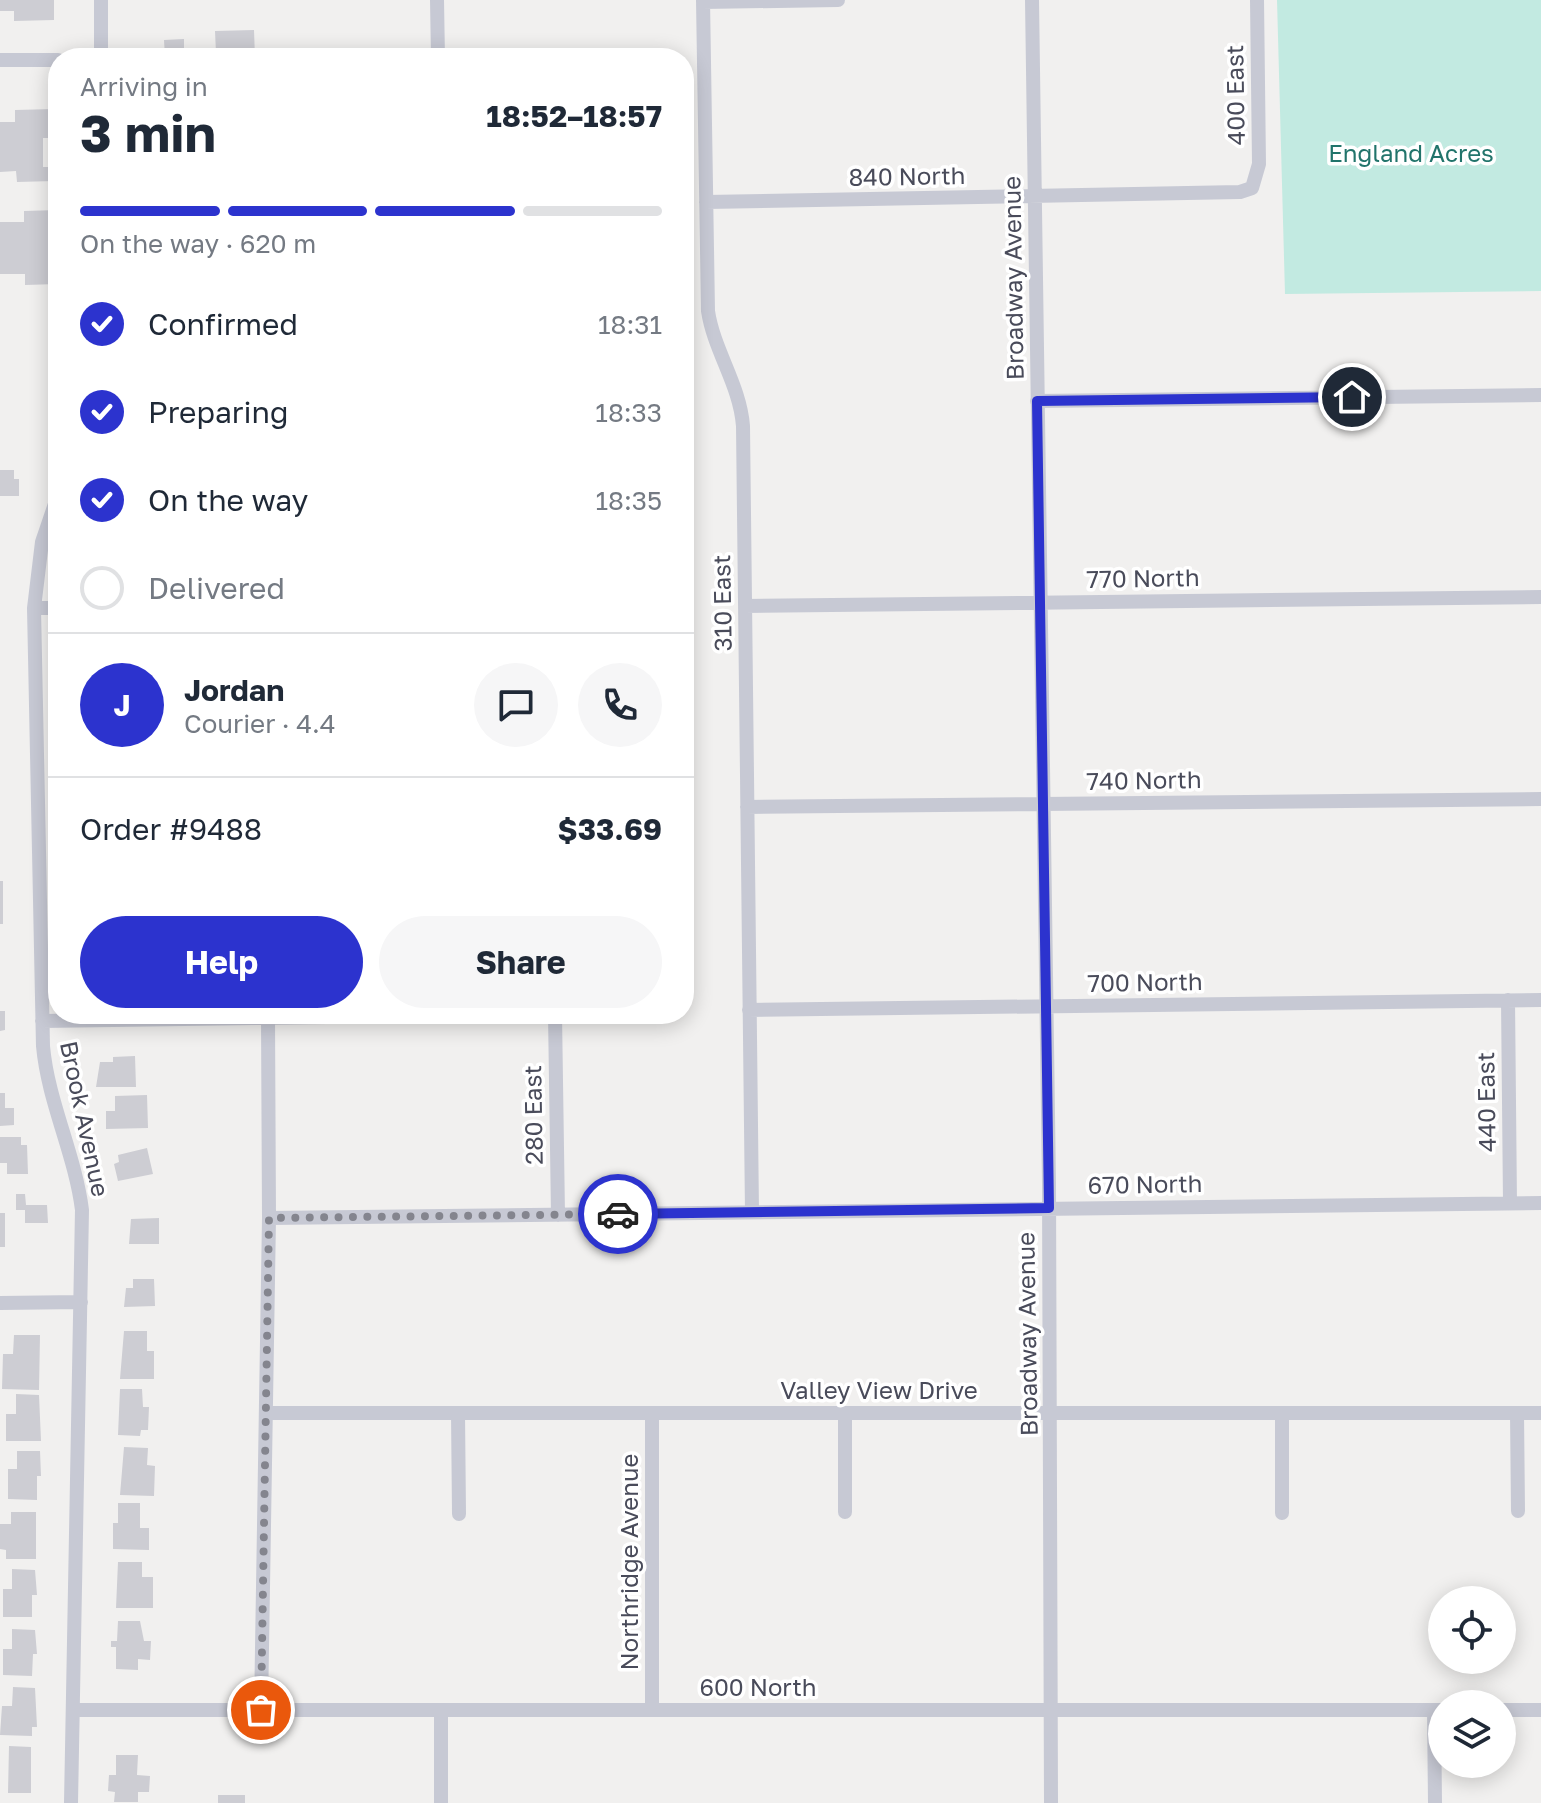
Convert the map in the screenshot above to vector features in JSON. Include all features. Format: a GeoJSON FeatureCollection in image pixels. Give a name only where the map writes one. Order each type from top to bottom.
{"type":"FeatureCollection","features":[{"type":"Feature","properties":{"kind":"street"},"geometry":{"type":"LineString","coordinates":[[101,0],[101,48]]}},
{"type":"Feature","properties":{"kind":"street"},"geometry":{"type":"LineString","coordinates":[[437,0],[438,48]]}},
{"type":"Feature","properties":{"kind":"street"},"geometry":{"type":"LineString","coordinates":[[703,1],[838,0]]}},
{"type":"Feature","properties":{"kind":"street","name":"Broadway Avenue"},"geometry":{"type":"LineString","coordinates":[[1032,0],[1049,1208],[1051,1803]]}},
{"type":"Feature","properties":{"kind":"street","name":"400 East"},"geometry":{"type":"LineString","coordinates":[[1252,188],[1259,164],[1257,0]]}},
{"type":"Feature","properties":{"kind":"street","name":"310 East"},"geometry":{"type":"LineString","coordinates":[[703,1],[710,325],[742,417],[752,1212]]}},
{"type":"Feature","properties":{"kind":"street"},"geometry":{"type":"LineString","coordinates":[[0,60],[48,60]]}},
{"type":"Feature","properties":{"kind":"street","name":"840 North"},"geometry":{"type":"LineString","coordinates":[[706,202],[1227,194],[1252,188]]}},
{"type":"Feature","properties":{"kind":"street"},"geometry":{"type":"LineString","coordinates":[[1037,401],[1541,395]]}},
{"type":"Feature","properties":{"kind":"street","name":"Brook Avenue"},"geometry":{"type":"LineString","coordinates":[[48,524],[42,542],[34,608],[42,1021],[48,1077],[80,1192],[81,1302],[71,1803]]}},
{"type":"Feature","properties":{"kind":"street","name":"770 North"},"geometry":{"type":"LineString","coordinates":[[745,606],[1541,597]]}},
{"type":"Feature","properties":{"kind":"street"},"geometry":{"type":"LineString","coordinates":[[34,608],[48,608]]}},
{"type":"Feature","properties":{"kind":"street","name":"740 North"},"geometry":{"type":"LineString","coordinates":[[747,807],[1541,799]]}},
{"type":"Feature","properties":{"kind":"street","name":"440 East"},"geometry":{"type":"LineString","coordinates":[[1508,1000],[1510,1203]]}},
{"type":"Feature","properties":{"kind":"street","name":"700 North"},"geometry":{"type":"LineString","coordinates":[[749,1010],[1541,1000]]}},
{"type":"Feature","properties":{"kind":"street"},"geometry":{"type":"LineString","coordinates":[[42,1021],[48,1021]]}},
{"type":"Feature","properties":{"kind":"street"},"geometry":{"type":"LineString","coordinates":[[261,1710],[269,1218],[268,1024]]}},
{"type":"Feature","properties":{"kind":"street","name":"280 East"},"geometry":{"type":"LineString","coordinates":[[555,1024],[558,1215]]}},
{"type":"Feature","properties":{"kind":"street","name":"670 North"},"geometry":{"type":"LineString","coordinates":[[269,1218],[1541,1203]]}},
{"type":"Feature","properties":{"kind":"street"},"geometry":{"type":"LineString","coordinates":[[0,1303],[81,1302]]}},
{"type":"Feature","properties":{"kind":"street","name":"Valley View Drive"},"geometry":{"type":"LineString","coordinates":[[266,1413],[1541,1413]]}},
{"type":"Feature","properties":{"kind":"street"},"geometry":{"type":"LineString","coordinates":[[458,1413],[459,1514]]}},
{"type":"Feature","properties":{"kind":"street","name":"Northridge Avenue"},"geometry":{"type":"LineString","coordinates":[[652,1413],[652,1710]]}},
{"type":"Feature","properties":{"kind":"street"},"geometry":{"type":"LineString","coordinates":[[845,1413],[845,1512]]}},
{"type":"Feature","properties":{"kind":"street"},"geometry":{"type":"LineString","coordinates":[[1282,1413],[1282,1513]]}},
{"type":"Feature","properties":{"kind":"street"},"geometry":{"type":"LineString","coordinates":[[1517,1413],[1518,1511]]}},
{"type":"Feature","properties":{"kind":"street","name":"600 North"},"geometry":{"type":"LineString","coordinates":[[73,1710],[1428,1710]]}},
{"type":"Feature","properties":{"kind":"street"},"geometry":{"type":"LineString","coordinates":[[441,1710],[441,1803]]}},
{"type":"Feature","properties":{"kind":"street"},"geometry":{"type":"LineString","coordinates":[[1516,1710],[1541,1710]]}},
{"type":"Feature","properties":{"kind":"street"},"geometry":{"type":"LineString","coordinates":[[1435,1803],[1436,1778]]}},
{"type":"Feature","properties":{"kind":"green space","name":"England Acres"},"geometry":{"type":"Polygon","coordinates":[[[1277,0],[1541,0],[1541,291],[1285,294],[1277,0]]]}},
{"type":"Feature","properties":{"kind":"building"},"geometry":{"type":"Polygon","coordinates":[[[0,0],[54,0],[54,20],[14,21],[14,11],[0,11],[0,0]]]}},
{"type":"Feature","properties":{"kind":"building"},"geometry":{"type":"Polygon","coordinates":[[[254,30],[255,48],[216,48],[215,31],[254,30]]]}},
{"type":"Feature","properties":{"kind":"building"},"geometry":{"type":"Polygon","coordinates":[[[184,39],[184,48],[164,48],[164,40],[184,39]]]}},
{"type":"Feature","properties":{"kind":"building"},"geometry":{"type":"Polygon","coordinates":[[[48,109],[48,138],[43,138],[43,167],[48,167],[48,181],[17,182],[16,171],[0,172],[0,122],[15,122],[15,110],[48,109]]]}},
{"type":"Feature","properties":{"kind":"building"},"geometry":{"type":"Polygon","coordinates":[[[48,210],[48,284],[25,285],[25,274],[0,274],[0,222],[24,222],[24,211],[48,210]]]}},
{"type":"Feature","properties":{"kind":"building"},"geometry":{"type":"Polygon","coordinates":[[[0,470],[14,470],[14,479],[19,479],[19,496],[0,496],[0,470]]]}},
{"type":"Feature","properties":{"kind":"building"},"geometry":{"type":"Polygon","coordinates":[[[0,881],[3,881],[3,924],[0,924],[0,881]]]}},
{"type":"Feature","properties":{"kind":"building"},"geometry":{"type":"Polygon","coordinates":[[[0,1011],[5,1011],[5,1030],[0,1031],[0,1011]]]}},
{"type":"Feature","properties":{"kind":"building"},"geometry":{"type":"Polygon","coordinates":[[[135,1056],[136,1087],[96,1087],[100,1062],[113,1062],[113,1057],[135,1056]]]}},
{"type":"Feature","properties":{"kind":"building"},"geometry":{"type":"Polygon","coordinates":[[[0,1093],[5,1093],[5,1108],[14,1108],[14,1125],[0,1126],[0,1093]]]}},
{"type":"Feature","properties":{"kind":"building"},"geometry":{"type":"Polygon","coordinates":[[[147,1095],[148,1128],[106,1129],[106,1111],[115,1111],[115,1096],[147,1095]]]}},
{"type":"Feature","properties":{"kind":"building"},"geometry":{"type":"Polygon","coordinates":[[[0,1137],[21,1137],[21,1145],[27,1145],[28,1174],[7,1174],[7,1163],[0,1163],[0,1137]]]}},
{"type":"Feature","properties":{"kind":"building"},"geometry":{"type":"Polygon","coordinates":[[[147,1148],[153,1174],[118,1181],[114,1164],[119,1162],[118,1155],[147,1148]]]}},
{"type":"Feature","properties":{"kind":"building"},"geometry":{"type":"Polygon","coordinates":[[[16,1194],[25,1194],[26,1205],[47,1205],[48,1223],[25,1223],[25,1210],[16,1210],[16,1194]]]}},
{"type":"Feature","properties":{"kind":"building"},"geometry":{"type":"Polygon","coordinates":[[[0,1213],[5,1213],[5,1247],[0,1247],[0,1213]]]}},
{"type":"Feature","properties":{"kind":"building"},"geometry":{"type":"Polygon","coordinates":[[[159,1218],[159,1244],[129,1244],[131,1219],[159,1218]]]}},
{"type":"Feature","properties":{"kind":"building"},"geometry":{"type":"Polygon","coordinates":[[[133,1279],[154,1279],[155,1306],[124,1307],[126,1288],[133,1288],[133,1279]]]}},
{"type":"Feature","properties":{"kind":"building"},"geometry":{"type":"Polygon","coordinates":[[[124,1331],[147,1331],[147,1351],[154,1351],[154,1379],[120,1379],[124,1331]]]}},
{"type":"Feature","properties":{"kind":"building"},"geometry":{"type":"Polygon","coordinates":[[[14,1335],[40,1335],[39,1390],[2,1389],[3,1354],[13,1354],[14,1335]]]}},
{"type":"Feature","properties":{"kind":"building"},"geometry":{"type":"Polygon","coordinates":[[[120,1389],[142,1389],[143,1407],[149,1407],[148,1430],[141,1430],[140,1436],[118,1435],[120,1389]]]}},
{"type":"Feature","properties":{"kind":"building"},"geometry":{"type":"Polygon","coordinates":[[[16,1394],[39,1395],[41,1441],[6,1441],[6,1414],[16,1414],[16,1394]]]}},
{"type":"Feature","properties":{"kind":"building"},"geometry":{"type":"Polygon","coordinates":[[[124,1447],[148,1448],[147,1465],[155,1466],[154,1496],[120,1495],[124,1447]]]}},
{"type":"Feature","properties":{"kind":"building"},"geometry":{"type":"Polygon","coordinates":[[[17,1451],[40,1451],[41,1476],[37,1476],[37,1500],[8,1499],[8,1469],[17,1469],[17,1451]]]}},
{"type":"Feature","properties":{"kind":"building"},"geometry":{"type":"Polygon","coordinates":[[[118,1503],[140,1503],[140,1528],[149,1528],[149,1550],[113,1549],[113,1523],[118,1523],[118,1503]]]}},
{"type":"Feature","properties":{"kind":"building"},"geometry":{"type":"Polygon","coordinates":[[[11,1512],[36,1512],[36,1559],[6,1559],[6,1550],[0,1549],[0,1524],[11,1524],[11,1512]]]}},
{"type":"Feature","properties":{"kind":"building"},"geometry":{"type":"Polygon","coordinates":[[[118,1562],[142,1562],[142,1577],[153,1577],[153,1608],[116,1608],[118,1562]]]}},
{"type":"Feature","properties":{"kind":"building"},"geometry":{"type":"Polygon","coordinates":[[[12,1569],[35,1570],[37,1595],[32,1595],[32,1617],[3,1617],[3,1589],[12,1589],[12,1569]]]}},
{"type":"Feature","properties":{"kind":"building"},"geometry":{"type":"Polygon","coordinates":[[[118,1621],[140,1621],[144,1641],[151,1641],[150,1660],[138,1659],[138,1670],[116,1669],[116,1647],[111,1647],[111,1641],[117,1641],[118,1621]]]}},
{"type":"Feature","properties":{"kind":"building"},"geometry":{"type":"Polygon","coordinates":[[[12,1629],[35,1630],[37,1654],[33,1654],[32,1676],[3,1675],[3,1649],[12,1649],[12,1629]]]}},
{"type":"Feature","properties":{"kind":"building"},"geometry":{"type":"Polygon","coordinates":[[[13,1687],[35,1688],[37,1727],[32,1727],[32,1736],[0,1735],[2,1706],[12,1706],[13,1687]]]}},
{"type":"Feature","properties":{"kind":"building"},"geometry":{"type":"Polygon","coordinates":[[[9,1746],[31,1747],[31,1793],[8,1793],[9,1746]]]}},
{"type":"Feature","properties":{"kind":"building"},"geometry":{"type":"Polygon","coordinates":[[[116,1755],[138,1755],[137,1775],[150,1776],[149,1792],[138,1792],[138,1802],[114,1802],[115,1792],[108,1791],[109,1775],[116,1775],[116,1755]]]}},
{"type":"Feature","properties":{"kind":"building"},"geometry":{"type":"Polygon","coordinates":[[[218,1795],[245,1795],[245,1803],[218,1803],[218,1795]]]}},
{"type":"Feature","properties":{"kind":"way so far"},"geometry":{"type":"LineString","coordinates":[[261,1710],[269,1218],[618,1214]]}},
{"type":"Feature","properties":{"kind":"route"},"geometry":{"type":"LineString","coordinates":[[618,1214],[1049,1208],[1037,401],[1352,397]]}}]}
